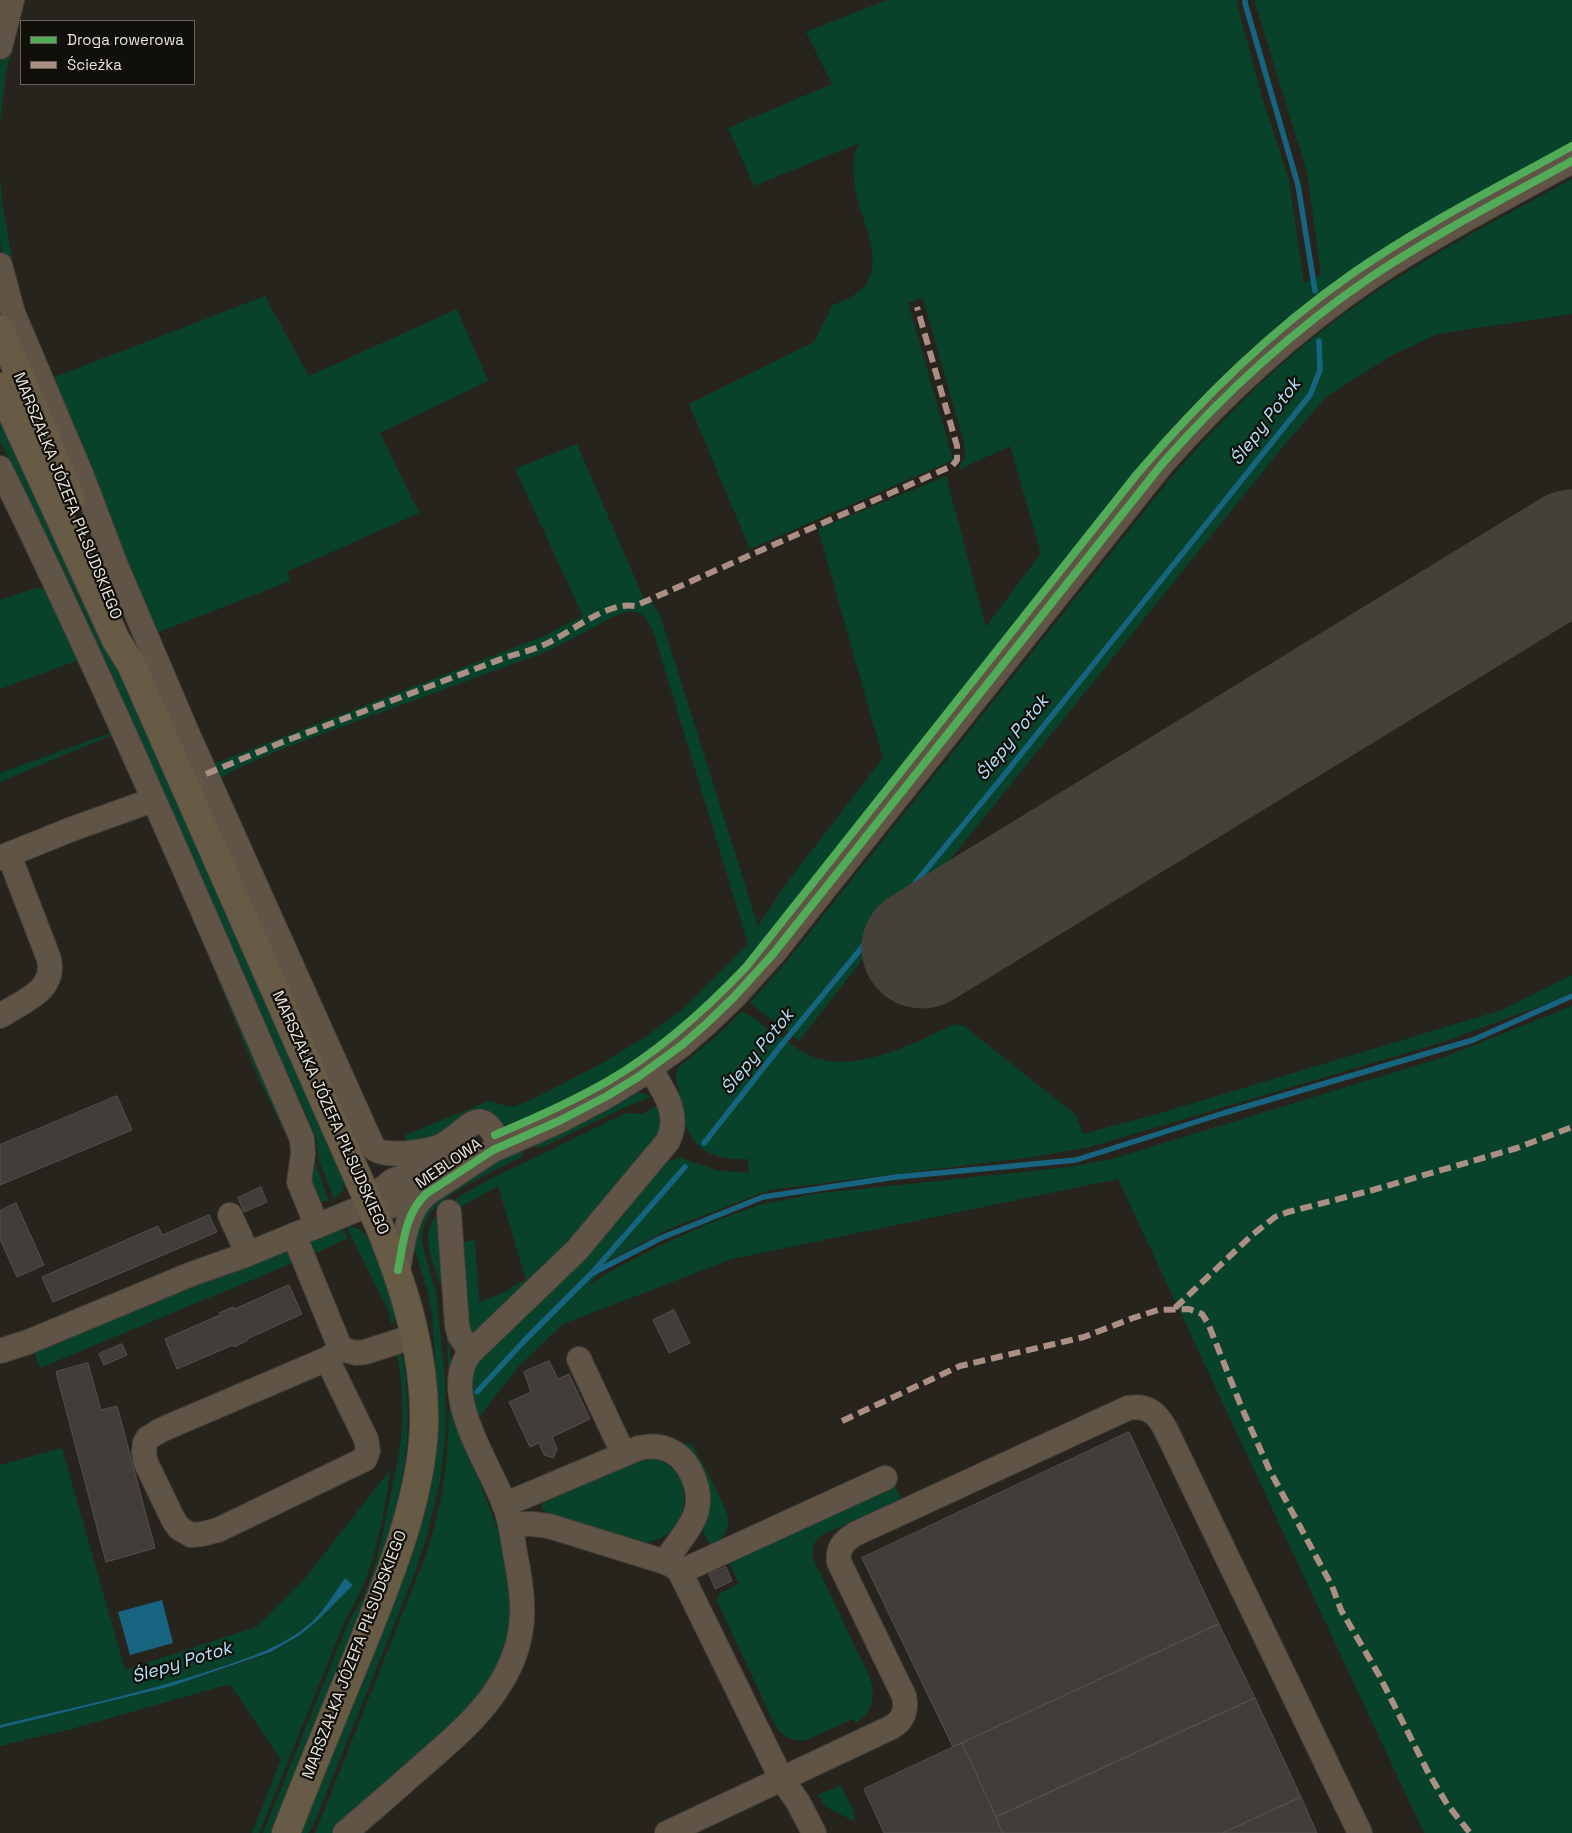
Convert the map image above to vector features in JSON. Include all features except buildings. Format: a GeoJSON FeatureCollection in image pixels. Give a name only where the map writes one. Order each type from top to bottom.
{"type":"FeatureCollection","features":[{"type":"Feature","properties":{"kind":"main road","name":"MARSZAŁKA JÓZEFA PIŁSUDSKIEGO"},"geometry":{"type":"LineString","coordinates":[[0,329],[73,504],[123,635],[131,664]]}},
{"type":"Feature","properties":{"kind":"main road","name":"MARSZAŁKA JÓZEFA PIŁSUDSKIEGO"},"geometry":{"type":"LineString","coordinates":[[0,387],[116,640],[131,664],[370,1204],[398,1270],[415,1336],[421,1374],[424,1429],[417,1481],[406,1526],[374,1615],[286,1833]]}},
{"type":"Feature","properties":{"kind":"street"},"geometry":{"type":"LineString","coordinates":[[0,47],[12,0]]}},
{"type":"Feature","properties":{"kind":"street","name":"MEBLOWA"},"geometry":{"type":"LineString","coordinates":[[370,1204],[384,1187],[392,1181],[496,1149],[558,1122],[650,1069],[682,1046],[734,997],[773,954],[1162,464],[1235,386],[1284,343],[1339,299],[1372,276],[1408,253],[1572,161]]}},
{"type":"Feature","properties":{"kind":"street"},"geometry":{"type":"LineString","coordinates":[[0,265],[13,313],[82,476],[115,563],[186,730],[373,1146],[377,1152],[383,1153],[433,1149],[445,1144],[470,1124],[479,1122],[486,1124],[491,1129],[496,1149]]}},
{"type":"Feature","properties":{"kind":"street"},"geometry":{"type":"LineString","coordinates":[[0,468],[51,573],[302,1139],[303,1154],[299,1182],[317,1226]]}},
{"type":"Feature","properties":{"kind":"street"},"geometry":{"type":"LineString","coordinates":[[0,1016],[40,991],[47,984],[51,969],[49,959],[5,856],[72,829],[153,800]]}},
{"type":"Feature","properties":{"kind":"street"},"geometry":{"type":"LineString","coordinates":[[345,1833],[467,1727],[496,1692],[507,1673],[520,1638],[523,1620],[520,1576],[507,1515],[479,1452],[465,1413],[460,1376],[464,1362],[472,1352],[577,1250],[668,1141],[673,1126],[672,1110],[650,1069]]}},
{"type":"Feature","properties":{"kind":"street","name":"MEBLOWA"},"geometry":{"type":"LineString","coordinates":[[398,1270],[407,1226],[412,1211],[420,1199],[496,1149]]}},
{"type":"Feature","properties":{"kind":"street","name":"MEBLOWA"},"geometry":{"type":"LineString","coordinates":[[370,1204],[392,1206],[426,1194]]}},
{"type":"Feature","properties":{"kind":"street"},"geometry":{"type":"LineString","coordinates":[[0,1350],[28,1342],[189,1275],[294,1236],[370,1204]]}},
{"type":"Feature","properties":{"kind":"street"},"geometry":{"type":"LineString","coordinates":[[449,1212],[457,1326],[460,1336],[472,1352]]}},
{"type":"Feature","properties":{"kind":"street"},"geometry":{"type":"LineString","coordinates":[[230,1215],[248,1254]]}},
{"type":"Feature","properties":{"kind":"street"},"geometry":{"type":"LineString","coordinates":[[294,1236],[337,1340],[333,1353],[366,1439],[368,1451],[366,1459],[218,1530],[191,1535],[179,1528],[146,1463],[144,1447],[148,1438],[161,1430],[333,1353],[365,1352],[415,1336]]}},
{"type":"Feature","properties":{"kind":"street"},"geometry":{"type":"LineString","coordinates":[[579,1359],[623,1453]]}},
{"type":"Feature","properties":{"kind":"street"},"geometry":{"type":"LineString","coordinates":[[667,1833],[892,1727],[901,1720],[904,1714],[905,1703],[902,1691],[839,1562],[838,1553],[846,1540],[1128,1408],[1139,1406],[1151,1411],[1166,1428],[1360,1833]]}},
{"type":"Feature","properties":{"kind":"street"},"geometry":{"type":"LineString","coordinates":[[507,1515],[623,1453],[651,1446],[670,1450],[683,1461],[696,1484],[698,1496],[696,1514],[673,1567]]}},
{"type":"Feature","properties":{"kind":"street"},"geometry":{"type":"LineString","coordinates":[[507,1515],[532,1524],[549,1526],[673,1567],[884,1478]]}},
{"type":"Feature","properties":{"kind":"street"},"geometry":{"type":"LineString","coordinates":[[673,1567],[781,1778],[798,1802],[814,1833]]}},
{"type":"Feature","properties":{"kind":"green space"},"geometry":{"type":"Polygon","coordinates":[[[17,0],[25,0],[6,71],[0,124],[0,64],[17,0]]]}},
{"type":"Feature","properties":{"kind":"green space"},"geometry":{"type":"Polygon","coordinates":[[[887,0],[1236,0],[1262,97],[1289,180],[1304,283],[1321,275],[1307,172],[1254,0],[1572,0],[1572,143],[1435,218],[1381,251],[1308,302],[1263,338],[1220,377],[1174,425],[1136,470],[748,959],[691,1016],[649,1049],[605,1079],[502,1129],[502,1132],[486,1118],[474,1116],[464,1120],[444,1138],[432,1144],[408,1149],[393,1149],[382,1146],[407,1143],[405,1135],[489,1101],[513,1107],[535,1098],[608,1060],[645,1037],[685,1007],[748,944],[654,634],[649,623],[641,615],[634,611],[621,613],[548,651],[287,747],[218,779],[380,1144],[375,1139],[149,636],[98,507],[48,393],[22,326],[8,283],[0,241],[0,173],[2,201],[20,306],[52,378],[265,296],[309,376],[457,309],[488,381],[380,433],[419,513],[287,572],[290,581],[154,634],[213,764],[542,637],[583,616],[515,469],[577,444],[643,597],[651,602],[659,612],[758,926],[786,884],[883,758],[818,529],[946,476],[986,627],[1041,553],[1010,446],[958,470],[965,457],[964,443],[923,298],[908,303],[953,460],[750,549],[689,404],[814,342],[833,305],[853,296],[863,288],[870,277],[873,265],[870,240],[858,203],[853,166],[855,152],[859,143],[754,186],[728,128],[832,84],[806,32],[887,0]]]}},
{"type":"Feature","properties":{"kind":"green space"},"geometry":{"type":"Polygon","coordinates":[[[1572,179],[1572,314],[1437,334],[1391,356],[1327,396],[1285,444],[920,897],[904,906],[799,1041],[750,1003],[787,961],[1169,480],[1242,401],[1302,347],[1352,308],[1444,249],[1572,179]]]}},
{"type":"Feature","properties":{"kind":"green space"},"geometry":{"type":"Polygon","coordinates":[[[0,421],[111,651],[344,1177],[343,1190],[334,1199],[319,1161],[316,1137],[111,673],[75,594],[0,441],[0,421]]]}},
{"type":"Feature","properties":{"kind":"green space"},"geometry":{"type":"Polygon","coordinates":[[[36,588],[44,589],[50,593],[82,659],[0,689],[0,600],[36,588]]]}},
{"type":"Feature","properties":{"kind":"green space"},"geometry":{"type":"Polygon","coordinates":[[[99,700],[114,734],[0,782],[0,773],[108,734],[109,730],[96,702],[99,700]]]}},
{"type":"Feature","properties":{"kind":"green space"},"geometry":{"type":"Polygon","coordinates":[[[155,825],[293,1137],[291,1146],[259,1080],[155,825]]]}},
{"type":"Feature","properties":{"kind":"green space"},"geometry":{"type":"Polygon","coordinates":[[[1572,975],[1572,992],[1549,1003],[1440,1043],[1086,1148],[1033,1157],[769,1190],[669,1229],[610,1260],[588,1286],[609,1272],[657,1247],[710,1223],[759,1205],[812,1194],[1070,1167],[1112,1159],[1444,1057],[1572,1006],[1572,1833],[1424,1833],[1118,1179],[732,1259],[563,1324],[518,1367],[476,1421],[470,1368],[667,1161],[681,1158],[719,1171],[749,1173],[748,1159],[730,1159],[716,1156],[705,1151],[696,1143],[689,1134],[684,1122],[675,1092],[680,1090],[676,1078],[679,1067],[721,1032],[742,1011],[760,1022],[767,1030],[769,1029],[774,1032],[795,1047],[811,1056],[828,1061],[846,1062],[865,1059],[921,1040],[954,1024],[964,1026],[1076,1115],[1083,1134],[1157,1114],[1502,1010],[1572,975]]]}},
{"type":"Feature","properties":{"kind":"green space"},"geometry":{"type":"Polygon","coordinates":[[[632,1093],[643,1093],[651,1097],[632,1104],[541,1148],[535,1147],[533,1144],[632,1093]]]}},
{"type":"Feature","properties":{"kind":"green space"},"geometry":{"type":"Polygon","coordinates":[[[659,1104],[662,1115],[658,1139],[549,1265],[478,1332],[469,1331],[462,1244],[475,1240],[479,1302],[508,1291],[513,1286],[526,1280],[498,1186],[441,1218],[452,1382],[463,1439],[500,1535],[510,1601],[508,1641],[491,1681],[432,1746],[332,1833],[315,1833],[426,1555],[442,1491],[449,1427],[448,1362],[443,1297],[428,1245],[428,1234],[431,1224],[445,1207],[480,1185],[626,1113],[642,1114],[659,1104]]]}},
{"type":"Feature","properties":{"kind":"green space"},"geometry":{"type":"Polygon","coordinates":[[[523,1148],[522,1157],[448,1197],[431,1213],[425,1224],[422,1245],[436,1292],[445,1380],[446,1428],[440,1481],[426,1539],[414,1575],[315,1821],[308,1833],[301,1833],[409,1565],[428,1500],[435,1463],[437,1390],[432,1315],[428,1293],[414,1247],[423,1210],[478,1170],[523,1148]]]}},
{"type":"Feature","properties":{"kind":"green space"},"geometry":{"type":"Polygon","coordinates":[[[314,1157],[329,1201],[318,1199],[309,1179],[314,1157]]]}},
{"type":"Feature","properties":{"kind":"green space"},"geometry":{"type":"Polygon","coordinates":[[[340,1226],[348,1238],[310,1256],[309,1250],[313,1239],[340,1226]]]}},
{"type":"Feature","properties":{"kind":"green space"},"geometry":{"type":"Polygon","coordinates":[[[346,1226],[361,1230],[371,1244],[381,1268],[394,1311],[395,1320],[391,1324],[390,1314],[346,1226]]]}},
{"type":"Feature","properties":{"kind":"green space"},"geometry":{"type":"Polygon","coordinates":[[[284,1250],[288,1251],[295,1262],[40,1368],[33,1349],[284,1250]]]}},
{"type":"Feature","properties":{"kind":"green space"},"geometry":{"type":"Polygon","coordinates":[[[397,1354],[402,1355],[404,1360],[408,1433],[398,1500],[391,1527],[363,1608],[281,1812],[272,1833],[263,1833],[349,1621],[363,1598],[379,1551],[399,1454],[402,1429],[402,1388],[397,1354]]]}},
{"type":"Feature","properties":{"kind":"green space"},"geometry":{"type":"Polygon","coordinates":[[[395,1443],[384,1511],[366,1578],[346,1618],[259,1833],[252,1833],[281,1760],[230,1684],[71,1729],[0,1746],[0,1728],[172,1686],[271,1653],[300,1635],[316,1622],[345,1579],[313,1621],[283,1642],[257,1654],[153,1688],[0,1725],[0,1465],[62,1448],[125,1670],[256,1627],[306,1577],[390,1470],[395,1443]]]}},
{"type":"Feature","properties":{"kind":"green space"},"geometry":{"type":"Polygon","coordinates":[[[688,1443],[693,1446],[727,1513],[728,1524],[726,1532],[711,1547],[699,1522],[677,1445],[688,1443]]]}},
{"type":"Feature","properties":{"kind":"green space"},"geometry":{"type":"Polygon","coordinates":[[[638,1458],[658,1460],[672,1468],[680,1479],[684,1493],[683,1508],[678,1522],[669,1533],[655,1540],[638,1542],[547,1512],[543,1509],[542,1504],[547,1499],[638,1458]]]}},
{"type":"Feature","properties":{"kind":"green space"},"geometry":{"type":"Polygon","coordinates":[[[892,1479],[901,1499],[822,1535],[813,1545],[812,1551],[813,1558],[869,1676],[873,1696],[870,1708],[856,1723],[853,1719],[807,1740],[792,1739],[780,1732],[774,1723],[717,1601],[720,1593],[739,1584],[730,1563],[867,1498],[892,1479]]]}},
{"type":"Feature","properties":{"kind":"green space"},"geometry":{"type":"Polygon","coordinates":[[[841,1785],[854,1812],[854,1821],[826,1807],[818,1795],[841,1785]]]}},
{"type":"Feature","properties":{"kind":"water"},"geometry":{"type":"Polygon","coordinates":[[[345,1578],[353,1585],[316,1622],[300,1635],[271,1652],[172,1686],[0,1728],[0,1725],[178,1681],[257,1654],[283,1642],[313,1621],[345,1578]]]}},
{"type":"Feature","properties":{"kind":"water"},"geometry":{"type":"Polygon","coordinates":[[[162,1600],[173,1643],[130,1655],[118,1612],[162,1600]]]}},
{"type":"Feature","properties":{"kind":"waterway","name":"Ślepy Potok"},"geometry":{"type":"LineString","coordinates":[[1245,0],[1298,185],[1315,291]]}},
{"type":"Feature","properties":{"kind":"waterway","name":"Ślepy Potok"},"geometry":{"type":"LineString","coordinates":[[704,1143],[779,1048],[1001,779],[1310,395],[1320,370],[1319,341]]}},
{"type":"Feature","properties":{"kind":"waterway"},"geometry":{"type":"LineString","coordinates":[[591,1274],[661,1238],[763,1197],[896,1177],[1076,1160],[1224,1113],[1473,1040],[1572,996]]}},
{"type":"Feature","properties":{"kind":"waterway","name":"Ślepy Potok"},"geometry":{"type":"LineString","coordinates":[[477,1392],[525,1340],[591,1274],[685,1167]]}},
{"type":"Feature","properties":{"kind":"runway"},"geometry":{"type":"LineString","coordinates":[[922,948],[1572,550]]}},
{"type":"Feature","properties":{"kind":"marked path"},"geometry":{"type":"LineString","coordinates":[[206,774],[280,743],[504,658],[541,646],[599,614],[623,606],[635,606],[952,466],[957,460],[957,446],[917,307]]}},
{"type":"Feature","properties":{"kind":"marked path"},"geometry":{"type":"LineString","coordinates":[[1175,1308],[1252,1235],[1275,1217],[1517,1148],[1572,1127]]}},
{"type":"Feature","properties":{"kind":"marked path"},"geometry":{"type":"LineString","coordinates":[[842,1421],[960,1366],[1084,1337],[1158,1310],[1189,1309],[1202,1314],[1208,1323],[1241,1406],[1269,1469],[1332,1586],[1341,1610],[1379,1675],[1429,1774],[1447,1804],[1470,1833]]}},
{"type":"Feature","properties":{"kind":"cycle path"},"geometry":{"type":"LineString","coordinates":[[495,1135],[594,1089],[646,1057],[681,1029],[746,967],[1137,474],[1212,392],[1265,342],[1323,295],[1379,255],[1572,146]]}},
{"type":"Feature","properties":{"kind":"cycle path"},"geometry":{"type":"LineString","coordinates":[[398,1270],[409,1220],[413,1210],[426,1194],[493,1150],[559,1121],[607,1096],[638,1077],[682,1045],[734,997],[773,954],[1162,464],[1235,387],[1314,318],[1371,277],[1445,231],[1572,161]]}}]}
